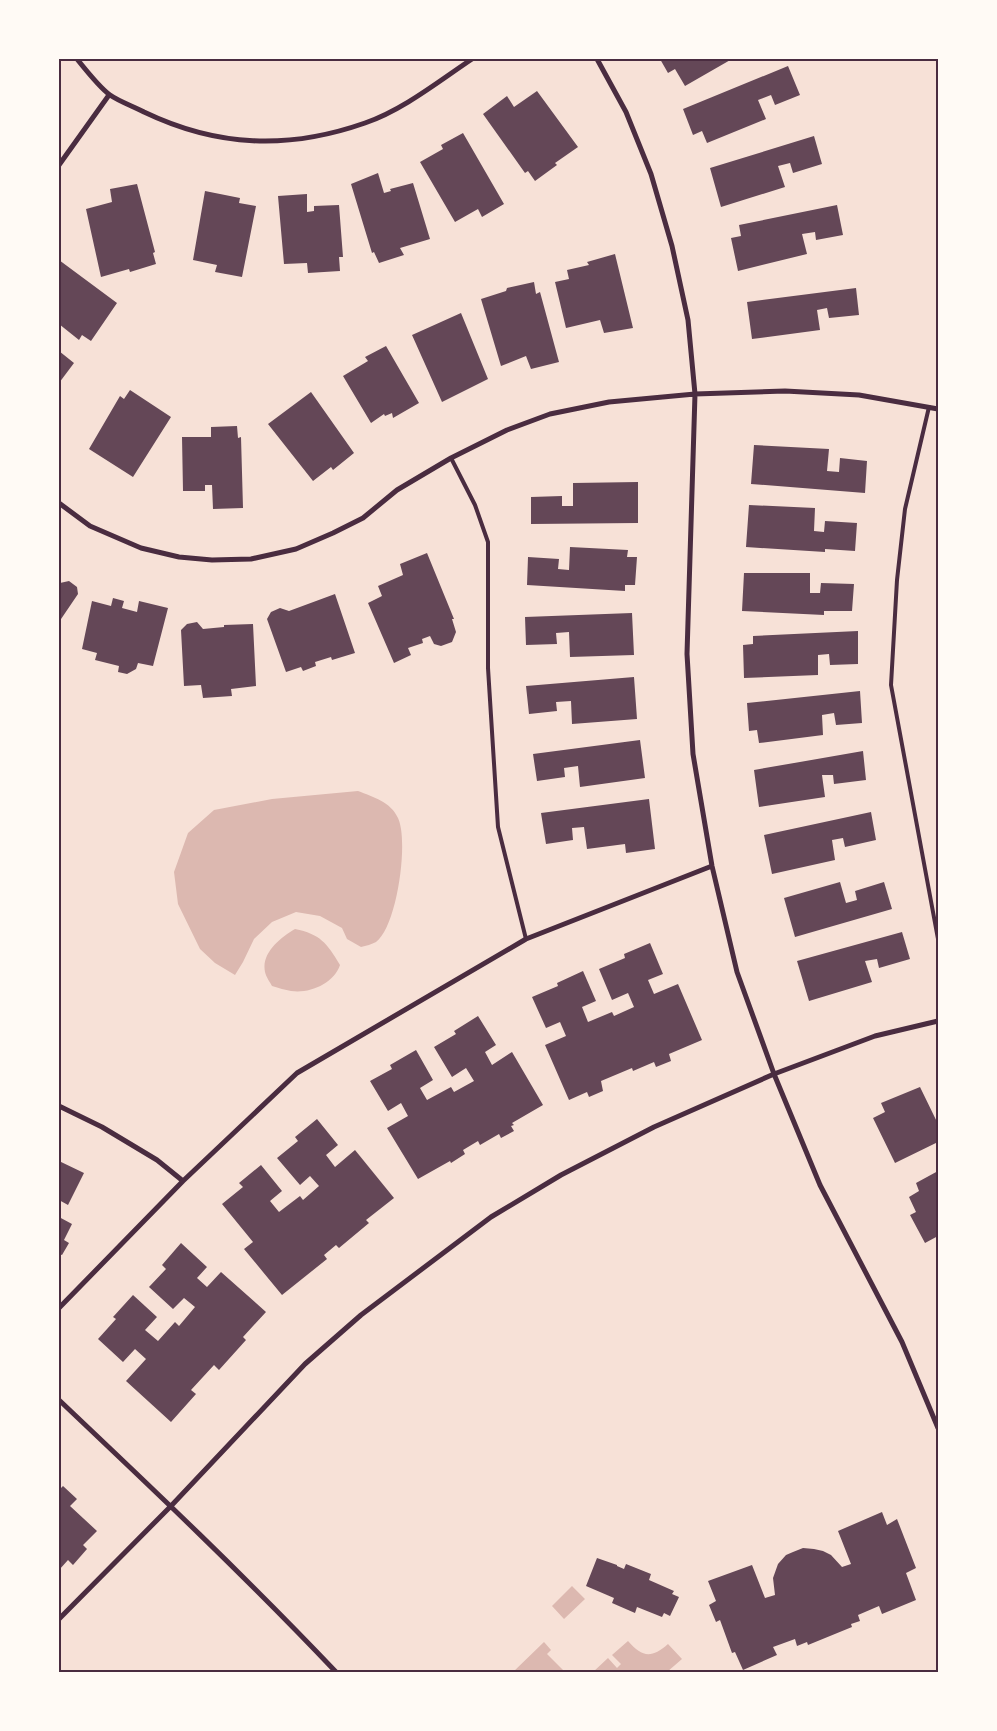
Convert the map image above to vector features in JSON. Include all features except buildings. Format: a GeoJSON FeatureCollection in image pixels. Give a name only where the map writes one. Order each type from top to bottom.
{"type":"FeatureCollection","features":[{"type":"Feature","properties":{"kind":"street"},"geometry":{"type":"LineString","coordinates":[[77,59],[110,95],[162,120],[207,135],[244,140],[278,141],[316,137],[366,123],[405,103],[472,59]]}},
{"type":"Feature","properties":{"kind":"street"},"geometry":{"type":"LineString","coordinates":[[597,59],[626,112],[651,174],[672,246],[688,320],[695,394],[687,654],[693,754],[712,866],[737,972],[774,1074],[820,1185],[902,1342],[938,1428]]}},
{"type":"Feature","properties":{"kind":"street"},"geometry":{"type":"LineString","coordinates":[[59,165],[110,95]]}},
{"type":"Feature","properties":{"kind":"street"},"geometry":{"type":"LineString","coordinates":[[59,503],[90,526],[141,548],[179,557],[212,560],[251,559],[296,549],[356,522],[398,490],[451,458],[507,430],[550,414],[609,402],[695,394],[786,392],[859,395],[938,409]]}},
{"type":"Feature","properties":{"kind":"street"},"geometry":{"type":"LineString","coordinates":[[59,1308],[183,1181],[296,1073],[526,940],[712,866]]}},
{"type":"Feature","properties":{"kind":"street"},"geometry":{"type":"LineString","coordinates":[[59,1619],[171,1506],[305,1364],[361,1315],[491,1217],[561,1175],[654,1127],[774,1074],[875,1036],[938,1021]]}},
{"type":"Feature","properties":{"kind":"street"},"geometry":{"type":"LineString","coordinates":[[59,1106],[102,1127],[157,1160],[183,1181]]}},
{"type":"Feature","properties":{"kind":"street"},"geometry":{"type":"LineString","coordinates":[[59,1400],[171,1506],[336,1672]]}},
{"type":"Feature","properties":{"kind":"lane"},"geometry":{"type":"LineString","coordinates":[[929,407],[905,509],[897,580],[891,686],[938,939]]}},
{"type":"Feature","properties":{"kind":"lane"},"geometry":{"type":"LineString","coordinates":[[451,458],[475,505],[488,542],[488,668],[498,827],[526,940]]}},
{"type":"Feature","properties":{"kind":"shaded area"},"geometry":{"type":"Polygon","coordinates":[[[358,791],[381,801],[391,808],[398,818],[401,829],[401,863],[395,902],[390,920],[376,942],[361,947],[347,939],[342,928],[320,916],[296,912],[272,922],[254,939],[235,975],[215,963],[200,949],[178,904],[174,872],[188,833],[214,810],[272,799],[358,791]]]}},
{"type":"Feature","properties":{"kind":"shaded area"},"geometry":{"type":"Polygon","coordinates":[[[295,929],[317,937],[327,945],[340,965],[327,982],[306,991],[291,991],[272,986],[265,972],[266,959],[269,952],[283,937],[295,929]]]}},
{"type":"Feature","properties":{"kind":"shaded area"},"geometry":{"type":"Polygon","coordinates":[[[572,1586],[585,1599],[564,1619],[552,1606],[572,1586]]]}},
{"type":"Feature","properties":{"kind":"shaded area"},"geometry":{"type":"Polygon","coordinates":[[[628,1641],[642,1653],[647,1654],[657,1652],[668,1644],[682,1659],[667,1672],[593,1672],[608,1658],[617,1668],[621,1664],[612,1655],[628,1641]]]}},
{"type":"Feature","properties":{"kind":"shaded area"},"geometry":{"type":"Polygon","coordinates":[[[544,1642],[551,1650],[547,1654],[565,1672],[513,1672],[544,1642]]]}}]}
